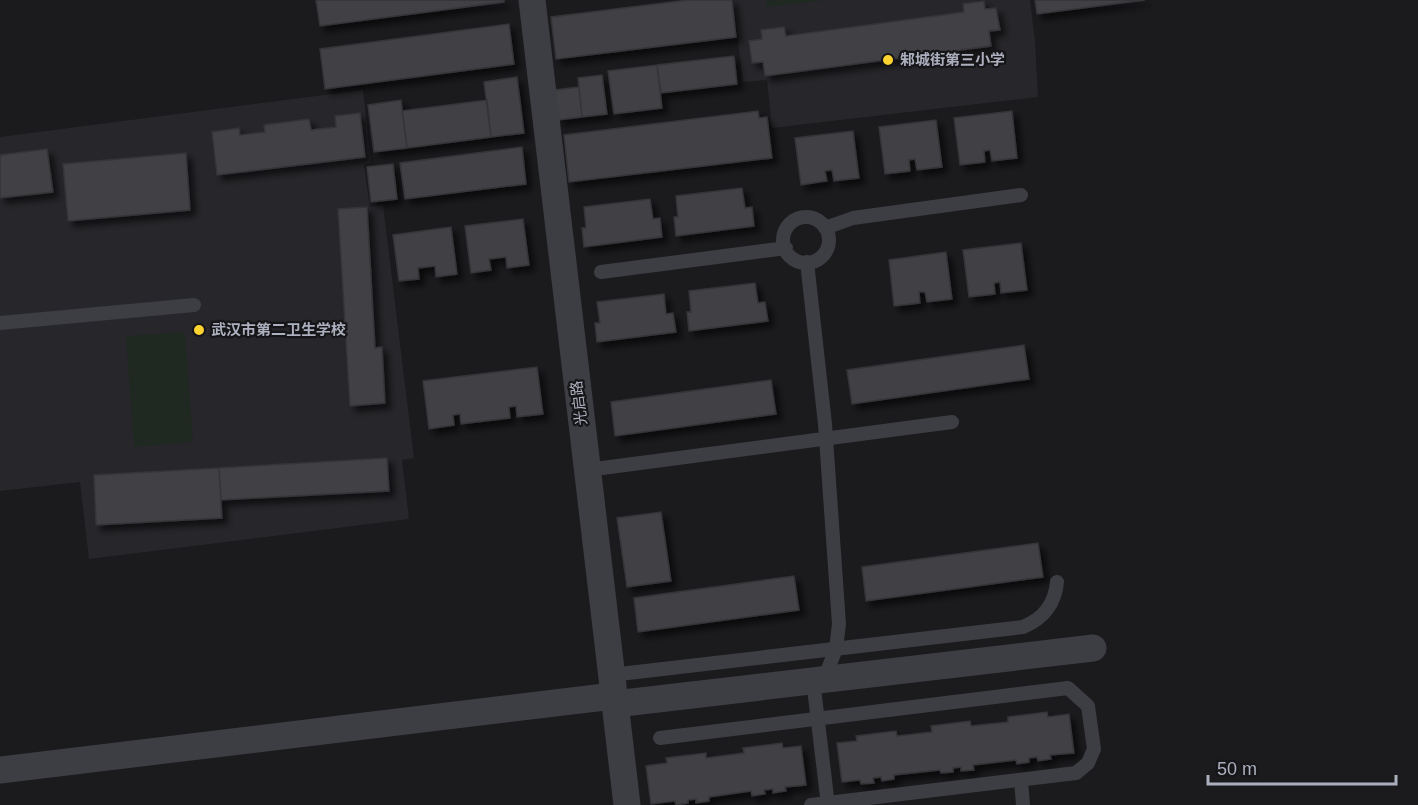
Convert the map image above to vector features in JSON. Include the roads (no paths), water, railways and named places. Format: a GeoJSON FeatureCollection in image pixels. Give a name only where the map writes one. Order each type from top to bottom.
{"type":"FeatureCollection","features":[{"type":"Feature","properties":{"kind":"street","name":"光启路"},"geometry":{"type":"LineString","coordinates":[[532,0],[627,805]]}},
{"type":"Feature","properties":{"kind":"street"},"geometry":{"type":"LineString","coordinates":[[0,770],[613,692],[818,680],[1093,648]]}},
{"type":"Feature","properties":{"kind":"lane"},"geometry":{"type":"LineString","coordinates":[[825,228],[853,218],[1021,195]]}},
{"type":"Feature","properties":{"kind":"lane"},"geometry":{"type":"LineString","coordinates":[[814,218],[822,223],[829,240],[827,249],[815,261],[807,262],[792,258],[786,248],[784,233],[796,219],[814,218]]}},
{"type":"Feature","properties":{"kind":"lane"},"geometry":{"type":"LineString","coordinates":[[601,272],[786,248]]}},
{"type":"Feature","properties":{"kind":"lane"},"geometry":{"type":"LineString","coordinates":[[807,262],[826,439],[839,624],[836,649],[818,680],[817,719],[828,804]]}},
{"type":"Feature","properties":{"kind":"lane"},"geometry":{"type":"LineString","coordinates":[[0,323],[194,305]]}},
{"type":"Feature","properties":{"kind":"lane"},"geometry":{"type":"LineString","coordinates":[[587,470],[952,422]]}},
{"type":"Feature","properties":{"kind":"lane"},"geometry":{"type":"LineString","coordinates":[[613,692],[836,649],[1023,627],[1041,617],[1048,609],[1056,591],[1057,582]]}},
{"type":"Feature","properties":{"kind":"lane"},"geometry":{"type":"LineString","coordinates":[[660,738],[1068,688],[1088,706],[1095,749],[1088,764],[1076,773],[811,805]]}},
{"type":"Feature","properties":{"kind":"lane"},"geometry":{"type":"LineString","coordinates":[[1021,780],[1023,805]]}},
{"type":"Feature","properties":{"kind":"place","name":"邾城街第三小学"},"geometry":{"type":"Point","coordinates":[888,60]}},
{"type":"Feature","properties":{"kind":"place","name":"武汉市第二卫生学校"},"geometry":{"type":"Point","coordinates":[199,330]}}]}
